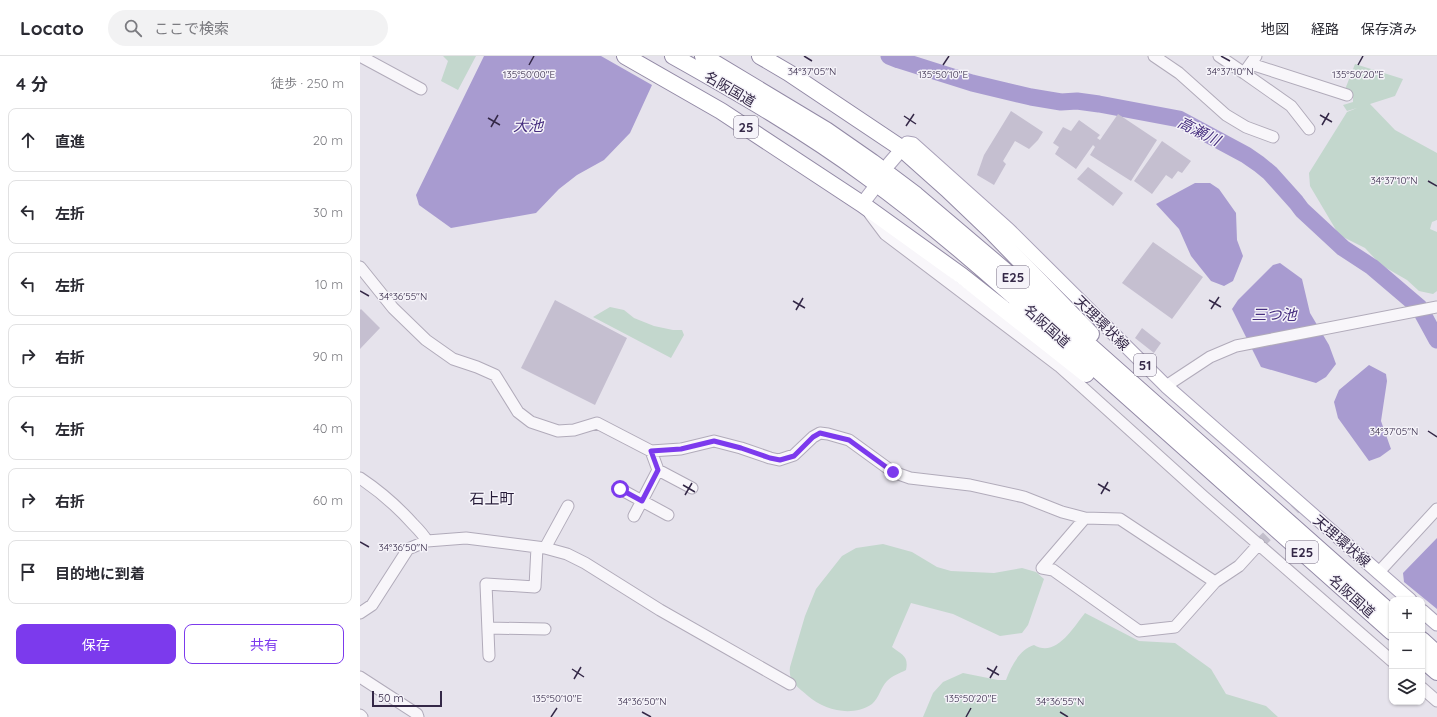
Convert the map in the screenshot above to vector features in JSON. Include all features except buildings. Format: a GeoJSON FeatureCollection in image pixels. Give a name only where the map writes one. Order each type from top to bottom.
{"type":"FeatureCollection","features":[{"type":"Feature","properties":{"kind":"highway","name":"25"},"geometry":{"type":"LineString","coordinates":[[625,56],[721,111],[862,204]]}},
{"type":"Feature","properties":{"kind":"highway","name":"名阪国道"},"geometry":{"type":"LineString","coordinates":[[673,56],[769,111],[818,142],[910,208],[1001,285],[1389,629]]}},
{"type":"Feature","properties":{"kind":"highway","name":"名阪国道"},"geometry":{"type":"LineString","coordinates":[[702,56],[826,130],[916,195],[1009,274],[1389,611]]}},
{"type":"Feature","properties":{"kind":"highway"},"geometry":{"type":"LineString","coordinates":[[760,56],[789,73],[901,148]]}},
{"type":"Feature","properties":{"kind":"highway","name":"E25"},"geometry":{"type":"LineString","coordinates":[[901,148],[991,231],[1118,363],[1246,478],[1298,530]]}},
{"type":"Feature","properties":{"kind":"highway","name":"E25"},"geometry":{"type":"LineString","coordinates":[[862,204],[962,276],[1212,472]]}},
{"type":"Feature","properties":{"kind":"highway"},"geometry":{"type":"LineString","coordinates":[[1425,643],[1437,654]]}},
{"type":"Feature","properties":{"kind":"highway"},"geometry":{"type":"LineString","coordinates":[[1425,662],[1437,672]]}},
{"type":"Feature","properties":{"kind":"main road","name":"天理環状線"},"geometry":{"type":"LineString","coordinates":[[901,148],[907,143],[913,144],[1008,229],[1166,386],[1406,597]]}},
{"type":"Feature","properties":{"kind":"main road"},"geometry":{"type":"LineString","coordinates":[[889,164],[901,148]]}},
{"type":"Feature","properties":{"kind":"main road"},"geometry":{"type":"LineString","coordinates":[[862,204],[872,190]]}},
{"type":"Feature","properties":{"kind":"main road"},"geometry":{"type":"LineString","coordinates":[[1425,614],[1437,624]]}},
{"type":"Feature","properties":{"kind":"street"},"geometry":{"type":"LineString","coordinates":[[360,56],[421,89]]}},
{"type":"Feature","properties":{"kind":"street"},"geometry":{"type":"LineString","coordinates":[[1154,56],[1179,73],[1226,115],[1246,127],[1273,137]]}},
{"type":"Feature","properties":{"kind":"street"},"geometry":{"type":"LineString","coordinates":[[1219,56],[1291,106],[1309,128]]}},
{"type":"Feature","properties":{"kind":"street"},"geometry":{"type":"LineString","coordinates":[[1244,73],[1254,60],[1347,95]]}},
{"type":"Feature","properties":{"kind":"street"},"geometry":{"type":"LineString","coordinates":[[862,204],[885,234],[1059,366],[1203,496],[1389,658]]}},
{"type":"Feature","properties":{"kind":"street"},"geometry":{"type":"LineString","coordinates":[[360,267],[393,308],[426,340],[453,359],[495,375],[518,412],[531,422],[558,431],[574,430],[597,423],[651,451],[681,449],[714,441],[780,460],[794,456],[813,437],[820,433],[828,434],[849,440],[893,472],[910,478],[970,485],[1009,493],[1024,497],[1062,512],[1086,518],[1120,519],[1216,582]]}},
{"type":"Feature","properties":{"kind":"street"},"geometry":{"type":"LineString","coordinates":[[1166,386],[1210,357],[1236,346],[1437,306]]}},
{"type":"Feature","properties":{"kind":"street"},"geometry":{"type":"LineString","coordinates":[[651,451],[658,470],[692,488]]}},
{"type":"Feature","properties":{"kind":"street"},"geometry":{"type":"LineString","coordinates":[[634,516],[658,470]]}},
{"type":"Feature","properties":{"kind":"street"},"geometry":{"type":"LineString","coordinates":[[360,478],[380,490],[399,508],[427,541]]}},
{"type":"Feature","properties":{"kind":"street"},"geometry":{"type":"LineString","coordinates":[[620,489],[668,515]]}},
{"type":"Feature","properties":{"kind":"street"},"geometry":{"type":"LineString","coordinates":[[489,656],[486,584],[535,587],[541,548],[568,506]]}},
{"type":"Feature","properties":{"kind":"street"},"geometry":{"type":"LineString","coordinates":[[1378,573],[1437,509]]}},
{"type":"Feature","properties":{"kind":"street"},"geometry":{"type":"LineString","coordinates":[[1086,518],[1042,568],[1053,570],[1139,631],[1176,627],[1216,582],[1239,566],[1259,544]]}},
{"type":"Feature","properties":{"kind":"street"},"geometry":{"type":"LineString","coordinates":[[360,613],[372,606],[408,549],[427,541],[466,538],[541,548],[567,554],[585,563],[660,610],[790,684]]}},
{"type":"Feature","properties":{"kind":"street"},"geometry":{"type":"LineString","coordinates":[[488,628],[544,629]]}},
{"type":"Feature","properties":{"kind":"street"},"geometry":{"type":"LineString","coordinates":[[360,677],[417,714],[418,717]]}},
{"type":"Feature","properties":{"kind":"street"},"geometry":{"type":"LineString","coordinates":[[1425,691],[1437,701]]}},
{"type":"Feature","properties":{"kind":"green space"},"geometry":{"type":"Polygon","coordinates":[[[443,56],[476,56],[458,90],[441,81],[448,61],[443,56]]]}},
{"type":"Feature","properties":{"kind":"green space"},"geometry":{"type":"Polygon","coordinates":[[[1355,64],[1403,79],[1395,96],[1370,104],[1395,130],[1437,153],[1437,220],[1432,222],[1430,229],[1437,232],[1437,291],[1433,294],[1419,291],[1407,280],[1381,265],[1365,248],[1339,235],[1310,186],[1309,173],[1347,112],[1357,108],[1347,111],[1343,105],[1353,102],[1353,95],[1344,92],[1355,64]]]}},
{"type":"Feature","properties":{"kind":"green space"},"geometry":{"type":"Polygon","coordinates":[[[610,307],[624,310],[634,318],[654,326],[673,330],[682,330],[684,335],[671,358],[593,317],[610,307]]]}},
{"type":"Feature","properties":{"kind":"green space"},"geometry":{"type":"Polygon","coordinates":[[[883,544],[912,552],[937,567],[951,571],[994,573],[1022,568],[1036,572],[1044,579],[1028,625],[1022,633],[1000,636],[953,614],[911,603],[892,647],[906,659],[906,670],[887,681],[872,704],[864,708],[848,711],[831,709],[808,696],[794,683],[790,676],[790,667],[805,616],[816,589],[842,556],[856,548],[883,544]]]}},
{"type":"Feature","properties":{"kind":"green space"},"geometry":{"type":"Polygon","coordinates":[[[1085,613],[1139,641],[1175,643],[1211,669],[1226,694],[1266,706],[1278,717],[923,717],[933,693],[943,682],[963,673],[998,680],[1006,680],[1013,664],[1024,650],[1034,645],[1042,648],[1050,648],[1057,645],[1063,640],[1085,613]]]}},
{"type":"Feature","properties":{"kind":"water","name":"大池"},"geometry":{"type":"Polygon","coordinates":[[[484,56],[601,56],[652,85],[630,133],[604,160],[577,175],[559,189],[536,213],[451,228],[419,205],[416,195],[484,56]]]}},
{"type":"Feature","properties":{"kind":"water","name":"三つ池"},"geometry":{"type":"Polygon","coordinates":[[[1195,183],[1210,183],[1219,189],[1236,213],[1237,240],[1243,256],[1233,281],[1224,286],[1211,281],[1191,256],[1179,229],[1156,204],[1195,183]]]}},
{"type":"Feature","properties":{"kind":"water","name":"三つ池"},"geometry":{"type":"Polygon","coordinates":[[[1280,263],[1302,279],[1310,313],[1329,345],[1336,364],[1326,377],[1316,383],[1261,367],[1232,309],[1238,300],[1273,265],[1280,263]]]}},
{"type":"Feature","properties":{"kind":"water"},"geometry":{"type":"Polygon","coordinates":[[[1369,365],[1386,374],[1387,381],[1381,421],[1391,449],[1380,457],[1369,461],[1338,418],[1334,402],[1339,390],[1369,365]]]}},
{"type":"Feature","properties":{"kind":"water"},"geometry":{"type":"Polygon","coordinates":[[[1437,538],[1437,609],[1425,599],[1425,597],[1422,597],[1404,582],[1403,573],[1437,538]]]}},
{"type":"Feature","properties":{"kind":"waterway","name":"高瀬川"},"geometry":{"type":"LineString","coordinates":[[889,56],[972,83],[1031,97],[1061,102],[1077,101],[1099,104],[1179,119],[1246,155],[1270,173],[1302,210],[1343,248],[1372,267],[1419,307],[1437,340]]}},
{"type":"Feature","properties":{"kind":"tunnel"},"geometry":{"type":"LineString","coordinates":[[1259,544],[1300,504]]}},
{"type":"Feature","properties":{"kind":"district","name":"石上町"},"geometry":{"type":"Point","coordinates":[492,498]}},
{"type":"Feature","properties":{"kind":"route"},"geometry":{"type":"LineString","coordinates":[[620,489],[642,501],[658,470],[651,451],[681,449],[714,441],[780,460],[794,456],[813,437],[820,433],[849,440],[893,472]]}}]}
